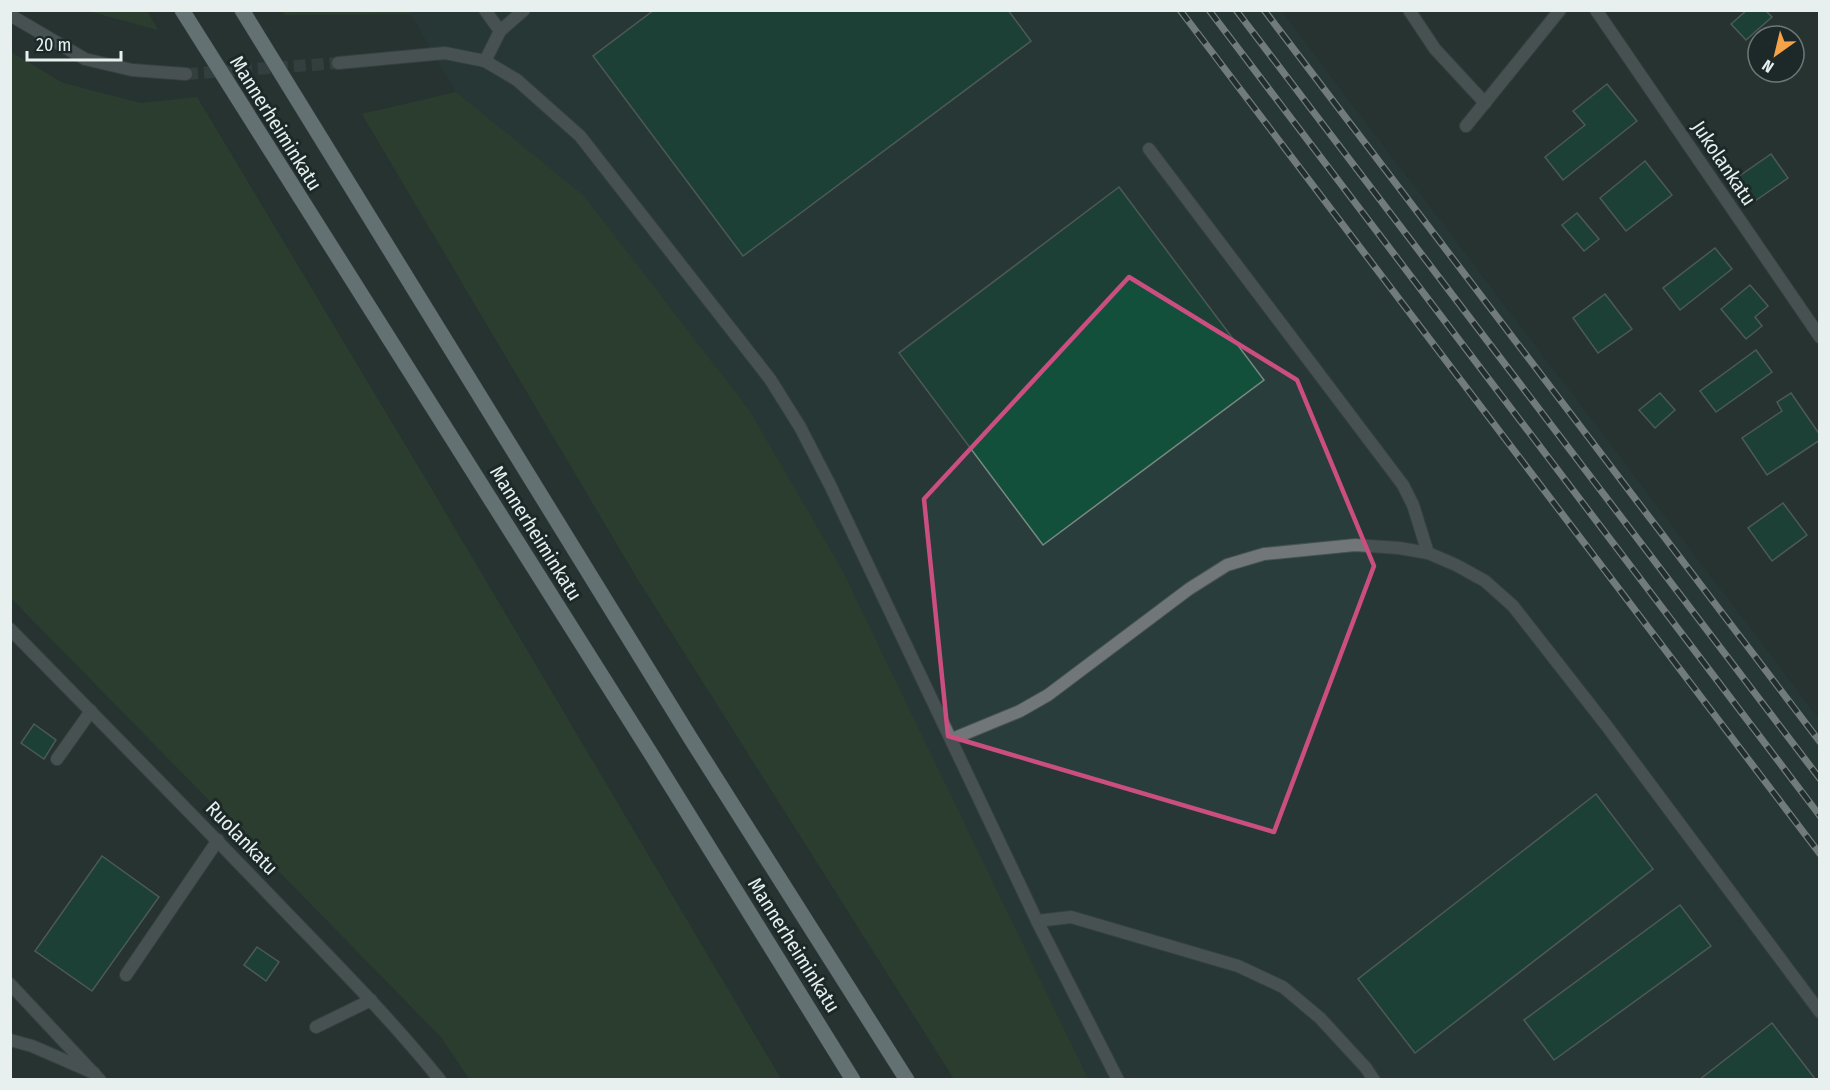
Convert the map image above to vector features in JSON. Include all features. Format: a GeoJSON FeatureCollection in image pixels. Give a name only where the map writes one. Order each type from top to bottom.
{"type":"FeatureCollection","features":[{"type":"Feature","properties":{"kind":"main road","name":"Mannerheiminkatu"},"geometry":{"type":"LineString","coordinates":[[182,10],[853,1080]]}},
{"type":"Feature","properties":{"kind":"main road","name":"Mannerheiminkatu"},"geometry":{"type":"LineString","coordinates":[[242,10],[685,729],[907,1080]]}},
{"type":"Feature","properties":{"kind":"street"},"geometry":{"type":"LineString","coordinates":[[485,10],[500,31]]}},
{"type":"Feature","properties":{"kind":"street"},"geometry":{"type":"LineString","coordinates":[[485,61],[500,31],[524,10]]}},
{"type":"Feature","properties":{"kind":"street"},"geometry":{"type":"LineString","coordinates":[[1409,10],[1435,49],[1485,103]]}},
{"type":"Feature","properties":{"kind":"street"},"geometry":{"type":"LineString","coordinates":[[1467,126],[1560,10]]}},
{"type":"Feature","properties":{"kind":"street","name":"Jukolankatu"},"geometry":{"type":"LineString","coordinates":[[1596,10],[1820,337]]}},
{"type":"Feature","properties":{"kind":"street"},"geometry":{"type":"LineString","coordinates":[[10,15],[85,59],[132,70],[186,74]]}},
{"type":"Feature","properties":{"kind":"street"},"geometry":{"type":"LineString","coordinates":[[338,63],[445,53],[485,61],[517,80],[580,136],[770,379],[800,427],[831,485],[1037,921],[1118,1080]]}},
{"type":"Feature","properties":{"kind":"street"},"geometry":{"type":"LineString","coordinates":[[1149,149],[1403,485],[1413,505],[1428,553]]}},
{"type":"Feature","properties":{"kind":"street"},"geometry":{"type":"LineString","coordinates":[[952,739],[1020,711],[1048,695],[1189,589],[1227,565],[1264,554],[1355,545],[1399,548],[1428,553],[1485,581],[1514,606],[1606,725],[1820,1012]]}},
{"type":"Feature","properties":{"kind":"street","name":"Ruolankatu"},"geometry":{"type":"LineString","coordinates":[[10,629],[218,840],[371,1000],[440,1080]]}},
{"type":"Feature","properties":{"kind":"street"},"geometry":{"type":"LineString","coordinates":[[57,759],[91,711]]}},
{"type":"Feature","properties":{"kind":"street"},"geometry":{"type":"LineString","coordinates":[[126,975],[218,840]]}},
{"type":"Feature","properties":{"kind":"street"},"geometry":{"type":"LineString","coordinates":[[1037,921],[1071,917],[1247,970],[1283,987],[1320,1018],[1366,1068],[1374,1080]]}},
{"type":"Feature","properties":{"kind":"street"},"geometry":{"type":"LineString","coordinates":[[10,984],[97,1076]]}},
{"type":"Feature","properties":{"kind":"street"},"geometry":{"type":"LineString","coordinates":[[316,1027],[371,1000]]}},
{"type":"Feature","properties":{"kind":"street"},"geometry":{"type":"LineString","coordinates":[[10,1040],[32,1046],[97,1076]]}},
{"type":"Feature","properties":{"kind":"highlighted area"},"geometry":{"type":"Polygon","coordinates":[[[1129,277],[1297,380],[1374,566],[1274,832],[948,736],[924,499],[1129,277]]]}},
{"type":"Feature","properties":{"kind":"shaded area"},"geometry":{"type":"Polygon","coordinates":[[[409,11],[1281,11],[1819,719],[1819,1079],[1088,1079],[841,568],[749,410],[584,196],[456,92],[409,11]]]}},
{"type":"Feature","properties":{"kind":"green space"},"geometry":{"type":"Polygon","coordinates":[[[409,10],[411,14],[285,15],[282,11],[409,10]]]}},
{"type":"Feature","properties":{"kind":"green space"},"geometry":{"type":"Polygon","coordinates":[[[88,11],[147,11],[158,30],[88,11]]]}},
{"type":"Feature","properties":{"kind":"green space"},"geometry":{"type":"Polygon","coordinates":[[[11,52],[63,83],[141,103],[197,97],[781,1079],[469,1079],[441,1037],[11,598],[11,52]]]}},
{"type":"Feature","properties":{"kind":"green space"},"geometry":{"type":"Polygon","coordinates":[[[456,92],[584,196],[749,410],[841,568],[1088,1079],[954,1079],[637,578],[362,114],[456,92]]]}},
{"type":"Feature","properties":{"kind":"building"},"geometry":{"type":"Polygon","coordinates":[[[654,10],[1008,10],[1031,41],[743,256],[593,56],[654,10]]]}},
{"type":"Feature","properties":{"kind":"building"},"geometry":{"type":"Polygon","coordinates":[[[1747,10],[1765,10],[1772,17],[1764,24],[1746,24],[1746,40],[1731,24],[1747,10]]]}},
{"type":"Feature","properties":{"kind":"building"},"geometry":{"type":"Polygon","coordinates":[[[1607,84],[1637,121],[1563,180],[1545,157],[1585,125],[1573,111],[1607,84]]]}},
{"type":"Feature","properties":{"kind":"building"},"geometry":{"type":"Polygon","coordinates":[[[1771,154],[1788,178],[1755,201],[1738,177],[1771,154]]]}},
{"type":"Feature","properties":{"kind":"building"},"geometry":{"type":"Polygon","coordinates":[[[1645,161],[1672,195],[1626,231],[1600,198],[1645,161]]]}},
{"type":"Feature","properties":{"kind":"building"},"geometry":{"type":"Polygon","coordinates":[[[1119,187],[1264,380],[1043,545],[899,353],[1119,187]]]}},
{"type":"Feature","properties":{"kind":"building"},"geometry":{"type":"Polygon","coordinates":[[[1577,213],[1599,239],[1584,251],[1562,225],[1577,213]]]}},
{"type":"Feature","properties":{"kind":"building"},"geometry":{"type":"Polygon","coordinates":[[[1715,248],[1732,269],[1680,310],[1663,288],[1715,248]]]}},
{"type":"Feature","properties":{"kind":"building"},"geometry":{"type":"Polygon","coordinates":[[[1750,285],[1768,306],[1755,317],[1762,326],[1746,339],[1721,309],[1750,285]]]}},
{"type":"Feature","properties":{"kind":"building"},"geometry":{"type":"Polygon","coordinates":[[[1605,294],[1632,329],[1598,353],[1573,318],[1605,294]]]}},
{"type":"Feature","properties":{"kind":"building"},"geometry":{"type":"Polygon","coordinates":[[[1756,350],[1772,372],[1716,412],[1700,391],[1756,350]]]}},
{"type":"Feature","properties":{"kind":"building"},"geometry":{"type":"Polygon","coordinates":[[[1660,393],[1675,410],[1655,428],[1639,410],[1660,393]]]}},
{"type":"Feature","properties":{"kind":"building"},"geometry":{"type":"Polygon","coordinates":[[[1791,393],[1820,435],[1820,440],[1767,475],[1742,438],[1782,411],[1777,402],[1791,393]]]}},
{"type":"Feature","properties":{"kind":"building"},"geometry":{"type":"Polygon","coordinates":[[[1783,503],[1807,535],[1772,561],[1748,528],[1783,503]]]}},
{"type":"Feature","properties":{"kind":"building"},"geometry":{"type":"Polygon","coordinates":[[[34,724],[56,740],[44,759],[21,743],[34,724]]]}},
{"type":"Feature","properties":{"kind":"building"},"geometry":{"type":"Polygon","coordinates":[[[1596,794],[1653,869],[1415,1053],[1358,979],[1596,794]]]}},
{"type":"Feature","properties":{"kind":"building"},"geometry":{"type":"Polygon","coordinates":[[[102,856],[159,897],[92,991],[35,951],[102,856]]]}},
{"type":"Feature","properties":{"kind":"building"},"geometry":{"type":"Polygon","coordinates":[[[1680,905],[1711,946],[1554,1060],[1524,1020],[1680,905]]]}},
{"type":"Feature","properties":{"kind":"building"},"geometry":{"type":"Polygon","coordinates":[[[257,947],[279,962],[266,981],[244,965],[257,947]]]}},
{"type":"Feature","properties":{"kind":"building"},"geometry":{"type":"Polygon","coordinates":[[[1772,1023],[1816,1080],[1699,1080],[1772,1023]]]}},
{"type":"Feature","properties":{"kind":"tunnel"},"geometry":{"type":"LineString","coordinates":[[186,74],[338,63]]}},
{"type":"Feature","properties":{"kind":"railway"},"geometry":{"type":"LineString","coordinates":[[1180,10],[1820,854]]}},
{"type":"Feature","properties":{"kind":"railway"},"geometry":{"type":"LineString","coordinates":[[1209,10],[1820,816]]}},
{"type":"Feature","properties":{"kind":"railway"},"geometry":{"type":"LineString","coordinates":[[1236,10],[1820,779]]}},
{"type":"Feature","properties":{"kind":"railway"},"geometry":{"type":"LineString","coordinates":[[1264,10],[1820,742]]}}]}
